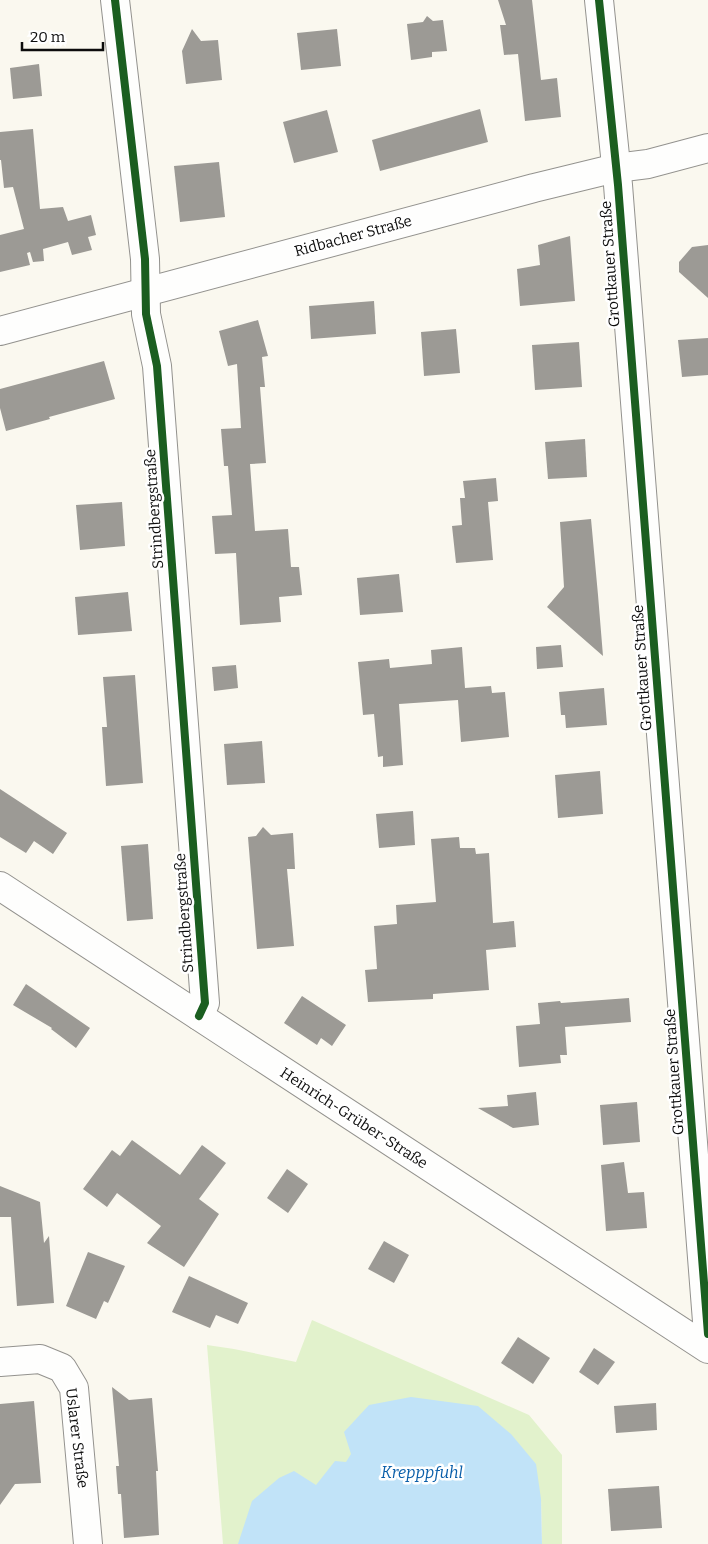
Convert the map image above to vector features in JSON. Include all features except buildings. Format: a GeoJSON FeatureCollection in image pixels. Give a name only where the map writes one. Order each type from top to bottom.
{"type":"FeatureCollection","features":[{"type":"Feature","properties":{"kind":"street","name":"Strindbergstraße"},"geometry":{"type":"LineString","coordinates":[[115,0],[145,259],[146,314],[157,366],[205,1003],[199,1016]]}},
{"type":"Feature","properties":{"kind":"street","name":"Grottkauer Straße"},"geometry":{"type":"LineString","coordinates":[[599,0],[616,168],[708,1334]]}},
{"type":"Feature","properties":{"kind":"street","name":"Ridbacher Straße"},"geometry":{"type":"LineString","coordinates":[[0,331],[145,291],[616,168],[648,164],[708,148]]}},
{"type":"Feature","properties":{"kind":"street","name":"Heinrich-Grüber-Straße"},"geometry":{"type":"LineString","coordinates":[[0,886],[708,1348]]}},
{"type":"Feature","properties":{"kind":"street","name":"Uslarer Straße"},"geometry":{"type":"LineString","coordinates":[[0,1362],[40,1359],[62,1368],[74,1388],[88,1544]]}},
{"type":"Feature","properties":{"kind":"green space"},"geometry":{"type":"Polygon","coordinates":[[[312,1320],[529,1415],[562,1455],[562,1544],[542,1544],[541,1499],[346,1544],[223,1544],[207,1345],[296,1362],[312,1320]]]}},
{"type":"Feature","properties":{"kind":"water","name":"Krepppfuhl"},"geometry":{"type":"Polygon","coordinates":[[[411,1397],[478,1406],[511,1434],[536,1464],[541,1499],[542,1544],[238,1544],[252,1501],[279,1478],[294,1471],[316,1485],[335,1461],[346,1462],[351,1454],[344,1432],[369,1405],[411,1397]]]}},
{"type":"Feature","properties":{"kind":"cycle path"},"geometry":{"type":"LineString","coordinates":[[115,0],[145,259],[146,314],[157,366],[205,1003],[199,1016]]}},
{"type":"Feature","properties":{"kind":"cycle path"},"geometry":{"type":"LineString","coordinates":[[599,0],[618,185],[708,1334]]}}]}
